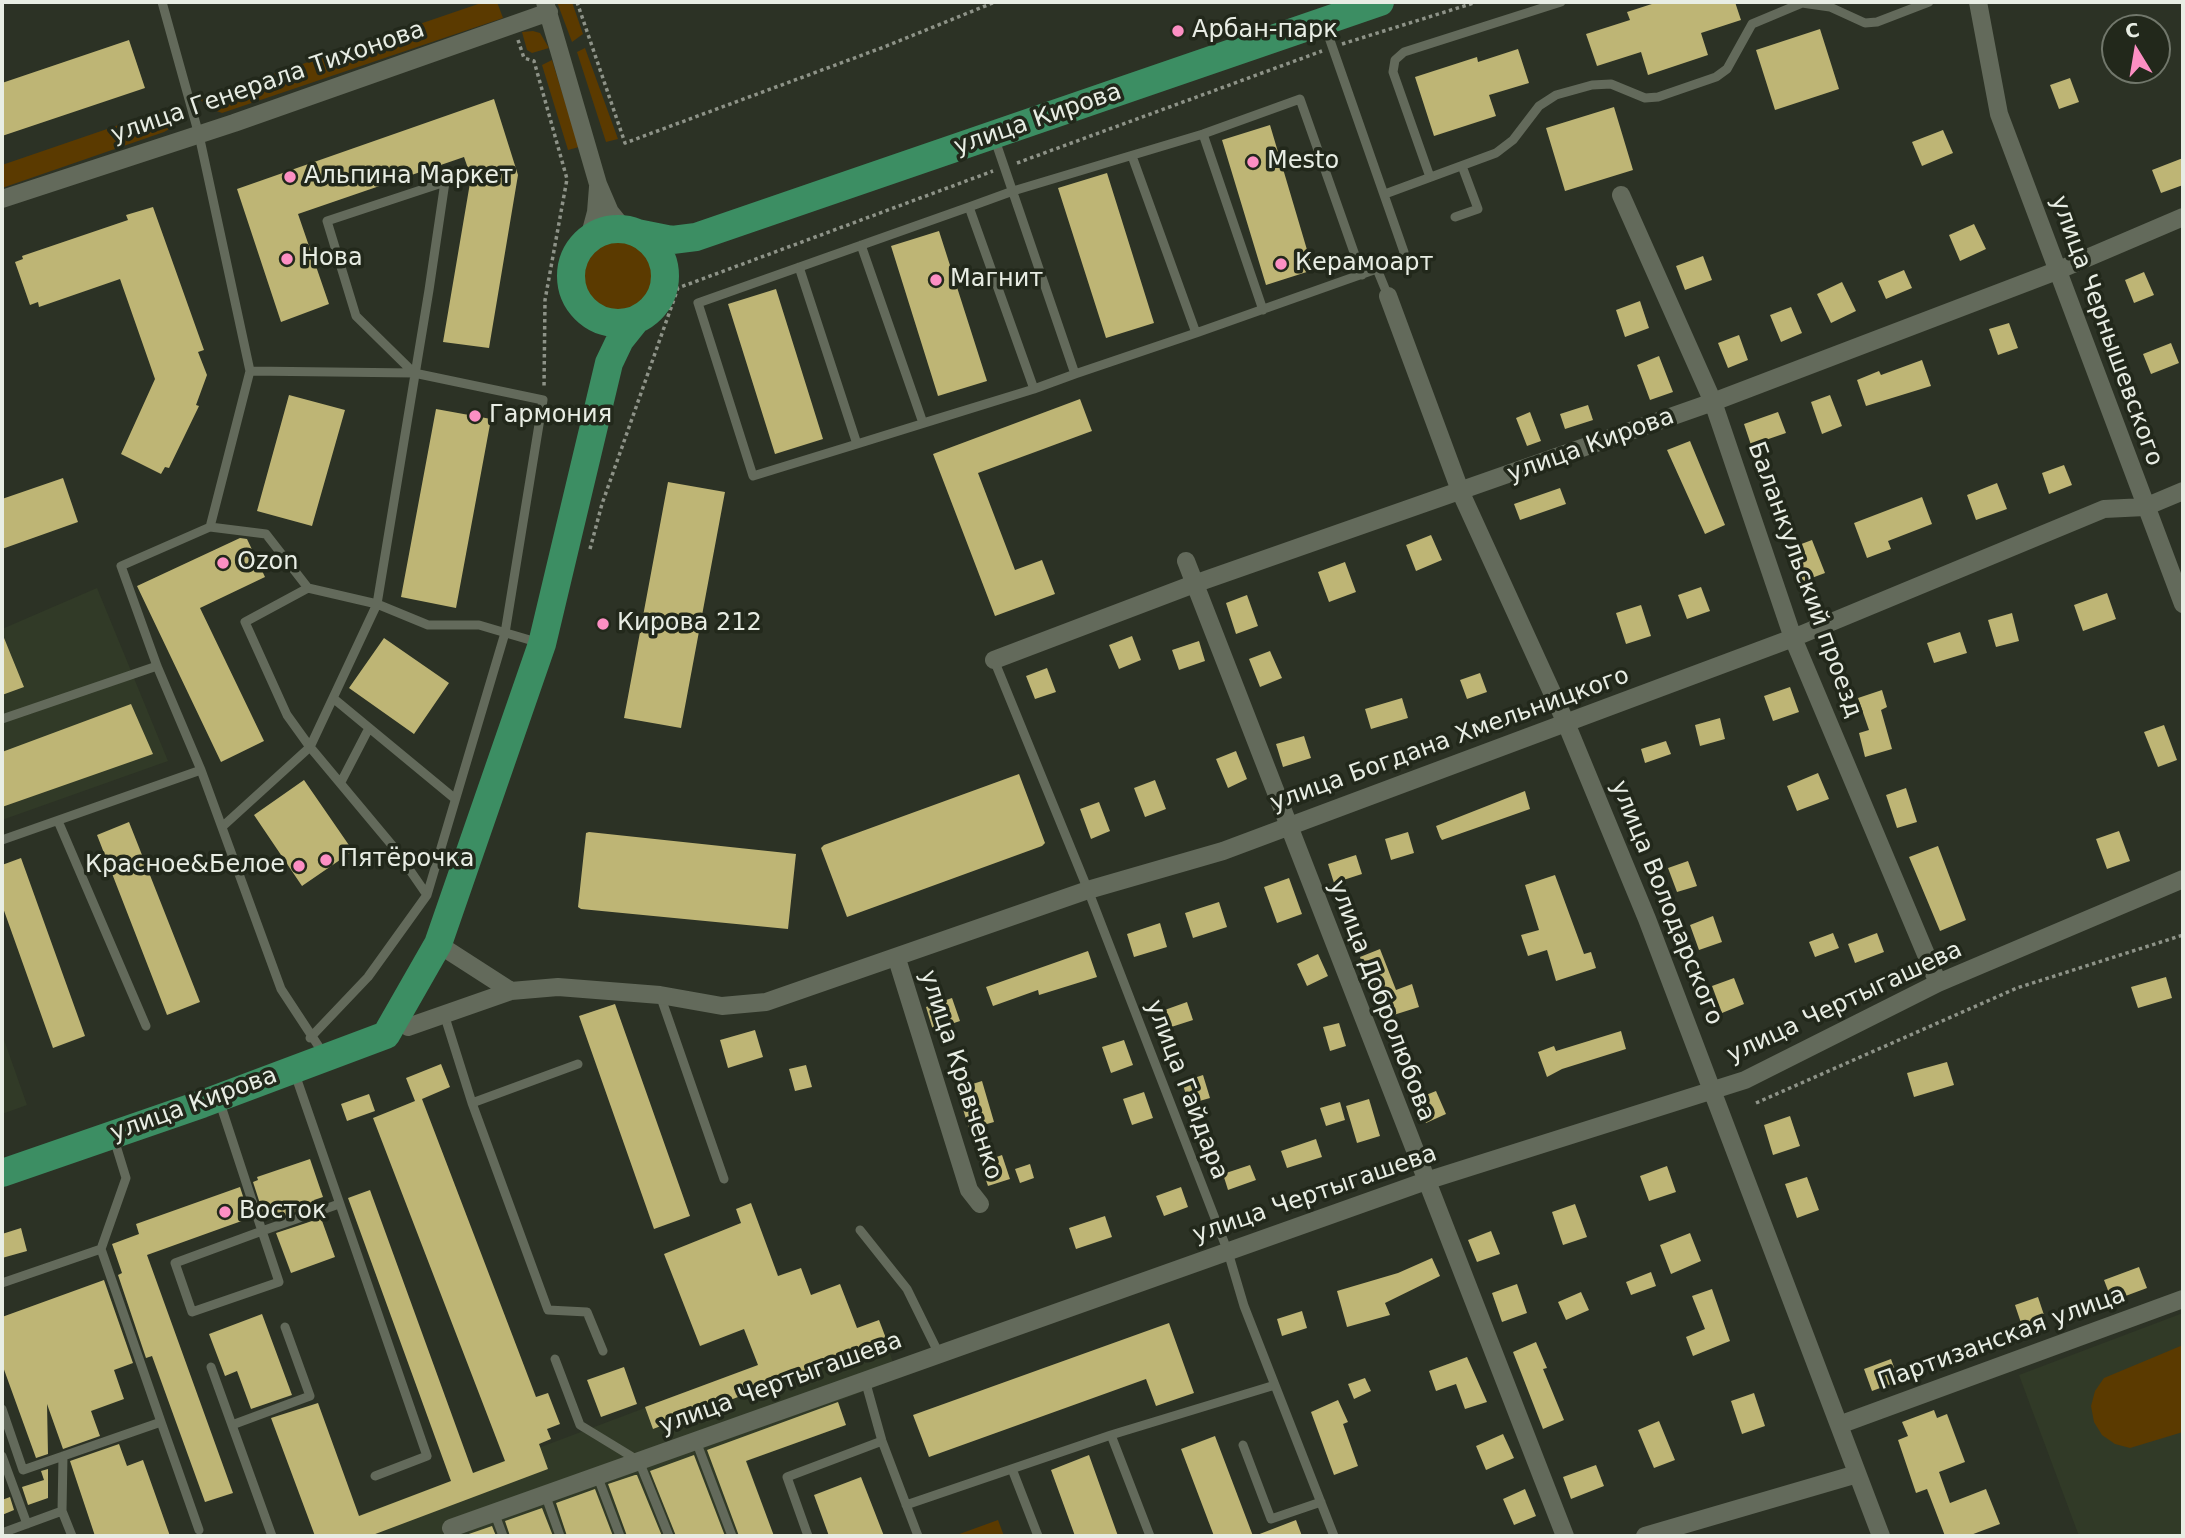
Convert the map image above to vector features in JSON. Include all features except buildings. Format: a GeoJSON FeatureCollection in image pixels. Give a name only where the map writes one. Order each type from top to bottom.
{"type":"FeatureCollection","features":[{"type":"Feature","properties":{"kind":"main road","name":"улица Кирова"},"geometry":{"type":"LineString","coordinates":[[696,237],[993,136],[1328,34],[1380,2]]}},
{"type":"Feature","properties":{"kind":"main road"},"geometry":{"type":"LineString","coordinates":[[609,363],[603,335],[593,316],[574,294],[570,275],[575,255],[589,238],[603,231],[630,231],[672,240],[696,237]]}},
{"type":"Feature","properties":{"kind":"main road"},"geometry":{"type":"LineString","coordinates":[[630,231],[653,245],[665,272]]}},
{"type":"Feature","properties":{"kind":"main road"},"geometry":{"type":"LineString","coordinates":[[397,1031],[438,944],[541,644],[609,363],[620,340],[636,320],[658,301],[665,272],[678,251],[696,237]]}},
{"type":"Feature","properties":{"kind":"main road"},"geometry":{"type":"LineString","coordinates":[[593,316],[619,323],[636,320]]}},
{"type":"Feature","properties":{"kind":"main road","name":"улица Кирова"},"geometry":{"type":"LineString","coordinates":[[2,1173],[219,1098],[294,1069],[318,1048],[397,1031]]}},
{"type":"Feature","properties":{"kind":"street","name":"улица Чернышевского"},"geometry":{"type":"LineString","coordinates":[[1978,2],[1999,114],[2183,604]]}},
{"type":"Feature","properties":{"kind":"street","name":"улица Генерала Тихонова"},"geometry":{"type":"LineString","coordinates":[[2,199],[199,135],[547,7]]}},
{"type":"Feature","properties":{"kind":"street"},"geometry":{"type":"LineString","coordinates":[[547,7],[598,184],[610,212],[630,231]]}},
{"type":"Feature","properties":{"kind":"street"},"geometry":{"type":"LineString","coordinates":[[589,238],[596,212],[598,184]]}},
{"type":"Feature","properties":{"kind":"street","name":"Баланкульский проезд"},"geometry":{"type":"LineString","coordinates":[[1621,195],[1713,402],[1793,638],[1938,983]]}},
{"type":"Feature","properties":{"kind":"street","name":"улица Кирова"},"geometry":{"type":"LineString","coordinates":[[994,660],[1194,584],[1461,493],[1713,402],[2059,270],[2183,217]]}},
{"type":"Feature","properties":{"kind":"street","name":"улица Володарского"},"geometry":{"type":"LineString","coordinates":[[1388,296],[1461,493],[1566,723],[1714,1088],[1881,1536]]}},
{"type":"Feature","properties":{"kind":"street","name":"улица Богдана Хмельницкого"},"geometry":{"type":"LineString","coordinates":[[660,995],[722,1006],[766,1002],[897,959],[1088,890],[1223,851],[1793,638],[2104,509],[2145,507],[2183,491]]}},
{"type":"Feature","properties":{"kind":"street","name":"улица Добролюбова"},"geometry":{"type":"LineString","coordinates":[[1186,561],[1286,827],[1565,1536]]}},
{"type":"Feature","properties":{"kind":"street","name":"улица Чертыгашева"},"geometry":{"type":"LineString","coordinates":[[450,1532],[494,1512],[1426,1181],[1745,1080],[1938,983],[2183,879]]}},
{"type":"Feature","properties":{"kind":"street"},"geometry":{"type":"LineString","coordinates":[[438,944],[511,991]]}},
{"type":"Feature","properties":{"kind":"street","name":"улица Кравченко"},"geometry":{"type":"LineString","coordinates":[[897,959],[970,1190],[980,1204]]}},
{"type":"Feature","properties":{"kind":"street"},"geometry":{"type":"LineString","coordinates":[[397,1031],[511,991],[558,987],[660,995]]}},
{"type":"Feature","properties":{"kind":"street","name":"Партизанская улица"},"geometry":{"type":"LineString","coordinates":[[1839,1425],[2183,1299]]}},
{"type":"Feature","properties":{"kind":"street"},"geometry":{"type":"LineString","coordinates":[[1645,1536],[1857,1474]]}},
{"type":"Feature","properties":{"kind":"lane"},"geometry":{"type":"LineString","coordinates":[[162,2],[199,135],[250,371],[210,527]]}},
{"type":"Feature","properties":{"kind":"lane"},"geometry":{"type":"LineString","coordinates":[[1430,177],[1393,72],[1395,60],[1405,52],[1561,2]]}},
{"type":"Feature","properties":{"kind":"lane"},"geometry":{"type":"LineString","coordinates":[[1385,194],[1462,166],[1504,146],[1539,106],[1556,95],[1592,85],[1611,84],[1645,98],[1658,97],[1716,77],[1727,69],[1752,24],[1802,3],[1830,7],[1865,23],[1877,22],[1929,2]]}},
{"type":"Feature","properties":{"kind":"lane"},"geometry":{"type":"LineString","coordinates":[[861,245],[923,424],[1034,389],[1263,310],[1405,257],[1328,34]]}},
{"type":"Feature","properties":{"kind":"lane"},"geometry":{"type":"LineString","coordinates":[[1034,389],[753,476],[698,303],[1013,191],[1203,134],[1300,100],[1362,275]]}},
{"type":"Feature","properties":{"kind":"lane"},"geometry":{"type":"LineString","coordinates":[[1203,134],[1263,310]]}},
{"type":"Feature","properties":{"kind":"lane"},"geometry":{"type":"LineString","coordinates":[[993,136],[1075,374]]}},
{"type":"Feature","properties":{"kind":"lane"},"geometry":{"type":"LineString","coordinates":[[1132,156],[1196,333]]}},
{"type":"Feature","properties":{"kind":"lane"},"geometry":{"type":"LineString","coordinates":[[1455,217],[1478,209],[1462,166]]}},
{"type":"Feature","properties":{"kind":"lane"},"geometry":{"type":"LineString","coordinates":[[222,827],[310,747],[377,604],[445,182],[327,221],[356,316],[414,373]]}},
{"type":"Feature","properties":{"kind":"lane"},"geometry":{"type":"LineString","coordinates":[[969,206],[1034,389]]}},
{"type":"Feature","properties":{"kind":"lane"},"geometry":{"type":"LineString","coordinates":[[799,267],[857,444]]}},
{"type":"Feature","properties":{"kind":"lane"},"geometry":{"type":"LineString","coordinates":[[1377,269],[1388,296]]}},
{"type":"Feature","properties":{"kind":"lane"},"geometry":{"type":"LineString","coordinates":[[250,371],[414,373],[543,400],[505,633],[427,895],[318,1048],[281,989],[201,770],[157,666],[121,566],[210,527],[267,534],[308,589]]}},
{"type":"Feature","properties":{"kind":"lane"},"geometry":{"type":"LineString","coordinates":[[427,895],[396,850],[310,747],[288,715],[244,622],[308,589],[377,604],[428,625],[479,625],[541,644]]}},
{"type":"Feature","properties":{"kind":"lane","name":"улица Гайдара"},"geometry":{"type":"LineString","coordinates":[[994,660],[1088,890],[1227,1252],[1244,1306],[1334,1536]]}},
{"type":"Feature","properties":{"kind":"lane"},"geometry":{"type":"LineString","coordinates":[[2,719],[157,666]]}},
{"type":"Feature","properties":{"kind":"lane"},"geometry":{"type":"LineString","coordinates":[[333,698],[454,798]]}},
{"type":"Feature","properties":{"kind":"lane"},"geometry":{"type":"LineString","coordinates":[[341,782],[369,728]]}},
{"type":"Feature","properties":{"kind":"lane"},"geometry":{"type":"LineString","coordinates":[[2,840],[201,770]]}},
{"type":"Feature","properties":{"kind":"lane"},"geometry":{"type":"LineString","coordinates":[[58,821],[146,1026]]}},
{"type":"Feature","properties":{"kind":"lane"},"geometry":{"type":"LineString","coordinates":[[660,995],[724,1179]]}},
{"type":"Feature","properties":{"kind":"lane"},"geometry":{"type":"LineString","coordinates":[[444,1014],[472,1103],[548,1310],[586,1312],[603,1351]]}},
{"type":"Feature","properties":{"kind":"lane"},"geometry":{"type":"LineString","coordinates":[[472,1103],[578,1064]]}},
{"type":"Feature","properties":{"kind":"lane"},"geometry":{"type":"LineString","coordinates":[[294,1069],[427,1456],[375,1476]]}},
{"type":"Feature","properties":{"kind":"lane"},"geometry":{"type":"LineString","coordinates":[[219,1098],[262,1231],[279,1282],[192,1312],[175,1263],[262,1231],[339,1204]]}},
{"type":"Feature","properties":{"kind":"lane"},"geometry":{"type":"LineString","coordinates":[[113,1135],[126,1178],[101,1249],[199,1530]]}},
{"type":"Feature","properties":{"kind":"lane"},"geometry":{"type":"LineString","coordinates":[[860,1230],[907,1289],[939,1354]]}},
{"type":"Feature","properties":{"kind":"lane"},"geometry":{"type":"LineString","coordinates":[[2,1283],[101,1249]]}},
{"type":"Feature","properties":{"kind":"lane"},"geometry":{"type":"LineString","coordinates":[[232,1425],[310,1396],[285,1327]]}},
{"type":"Feature","properties":{"kind":"lane"},"geometry":{"type":"LineString","coordinates":[[555,1359],[580,1425],[639,1461],[669,1536]]}},
{"type":"Feature","properties":{"kind":"lane"},"geometry":{"type":"LineString","coordinates":[[211,1367],[272,1536]]}},
{"type":"Feature","properties":{"kind":"lane"},"geometry":{"type":"LineString","coordinates":[[865,1380],[882,1441],[918,1536]]}},
{"type":"Feature","properties":{"kind":"lane"},"geometry":{"type":"LineString","coordinates":[[906,1506],[1111,1435],[1275,1385]]}},
{"type":"Feature","properties":{"kind":"lane"},"geometry":{"type":"LineString","coordinates":[[2,1409],[23,1470],[161,1422]]}},
{"type":"Feature","properties":{"kind":"lane"},"geometry":{"type":"LineString","coordinates":[[1111,1435],[1150,1536]]}},
{"type":"Feature","properties":{"kind":"lane"},"geometry":{"type":"LineString","coordinates":[[695,1441],[732,1536]]}},
{"type":"Feature","properties":{"kind":"lane"},"geometry":{"type":"LineString","coordinates":[[808,1536],[787,1477],[882,1441]]}},
{"type":"Feature","properties":{"kind":"lane"},"geometry":{"type":"LineString","coordinates":[[1243,1446],[1271,1520],[1321,1502]]}},
{"type":"Feature","properties":{"kind":"lane"},"geometry":{"type":"LineString","coordinates":[[16,1449],[2,1455],[27,1524]]}},
{"type":"Feature","properties":{"kind":"lane"},"geometry":{"type":"LineString","coordinates":[[64,1457],[62,1511],[72,1536]]}},
{"type":"Feature","properties":{"kind":"lane"},"geometry":{"type":"LineString","coordinates":[[1012,1469],[1038,1536]]}},
{"type":"Feature","properties":{"kind":"lane"},"geometry":{"type":"LineString","coordinates":[[597,1475],[620,1536]]}},
{"type":"Feature","properties":{"kind":"lane"},"geometry":{"type":"LineString","coordinates":[[545,1494],[560,1536]]}},
{"type":"Feature","properties":{"kind":"lane"},"geometry":{"type":"LineString","coordinates":[[2,1533],[62,1511]]}},
{"type":"Feature","properties":{"kind":"lane"},"geometry":{"type":"LineString","coordinates":[[494,1512],[503,1536]]}},
{"type":"Feature","properties":{"kind":"path"},"geometry":{"type":"LineString","coordinates":[[577,2],[625,143],[884,47],[995,2]]}},
{"type":"Feature","properties":{"kind":"path"},"geometry":{"type":"LineString","coordinates":[[589,553],[602,504],[678,288],[1005,167],[1328,34],[1477,2]]}},
{"type":"Feature","properties":{"kind":"path"},"geometry":{"type":"LineString","coordinates":[[516,35],[524,58],[534,61],[567,179],[545,300],[543,400]]}},
{"type":"Feature","properties":{"kind":"path"},"geometry":{"type":"LineString","coordinates":[[1756,1104],[2017,988],[2183,935]]}},
{"type":"Feature","properties":{"kind":"shaded area"},"geometry":{"type":"Polygon","coordinates":[[[484,2],[497,2],[503,18],[222,113],[208,108],[200,99],[484,2]]]}},
{"type":"Feature","properties":{"kind":"shaded area"},"geometry":{"type":"Polygon","coordinates":[[[557,2],[572,2],[583,34],[572,42],[557,2]]]}},
{"type":"Feature","properties":{"kind":"shaded area"},"geometry":{"type":"Polygon","coordinates":[[[522,32],[540,33],[549,48],[532,53],[527,50],[522,32]]]}},
{"type":"Feature","properties":{"kind":"shaded area"},"geometry":{"type":"Polygon","coordinates":[[[585,48],[618,139],[606,142],[577,52],[585,48]]]}},
{"type":"Feature","properties":{"kind":"shaded area"},"geometry":{"type":"Polygon","coordinates":[[[552,60],[579,147],[568,150],[542,65],[552,60]]]}},
{"type":"Feature","properties":{"kind":"shaded area"},"geometry":{"type":"Polygon","coordinates":[[[180,104],[181,118],[164,132],[2,188],[2,165],[180,104]]]}},
{"type":"Feature","properties":{"kind":"shaded area"},"geometry":{"type":"Polygon","coordinates":[[[617,236],[632,239],[645,248],[654,261],[657,276],[654,291],[645,304],[632,313],[617,316],[602,313],[589,304],[580,291],[577,276],[580,261],[589,248],[602,239],[617,236]]]}},
{"type":"Feature","properties":{"kind":"shaded area"},"geometry":{"type":"Polygon","coordinates":[[[97,588],[168,761],[2,820],[2,629],[97,588]]]}},
{"type":"Feature","properties":{"kind":"shaded area"},"geometry":{"type":"Polygon","coordinates":[[[2,1034],[27,1105],[2,1114],[2,1034]]]}},
{"type":"Feature","properties":{"kind":"shaded area"},"geometry":{"type":"Polygon","coordinates":[[[2183,1313],[2183,1536],[2079,1536],[2019,1375],[2183,1313]]]}},
{"type":"Feature","properties":{"kind":"shaded area"},"geometry":{"type":"Polygon","coordinates":[[[879,1320],[898,1378],[838,1401],[846,1425],[747,1461],[774,1536],[304,1536],[879,1320]]]}},
{"type":"Feature","properties":{"kind":"shaded area"},"geometry":{"type":"Polygon","coordinates":[[[2183,1345],[2183,1432],[2130,1448],[2115,1444],[2102,1435],[2094,1422],[2091,1406],[2095,1391],[2104,1378],[2183,1345]]]}},
{"type":"Feature","properties":{"kind":"shaded area"},"geometry":{"type":"Polygon","coordinates":[[[998,1520],[1004,1536],[954,1536],[998,1520]]]}},
{"type":"Feature","properties":{"kind":"place","name":"Арбан-парк"},"geometry":{"type":"Point","coordinates":[1178,31]}},
{"type":"Feature","properties":{"kind":"place","name":"Mesto"},"geometry":{"type":"Point","coordinates":[1253,162]}},
{"type":"Feature","properties":{"kind":"place","name":"Альпина Маркет"},"geometry":{"type":"Point","coordinates":[290,177]}},
{"type":"Feature","properties":{"kind":"place","name":"Нова"},"geometry":{"type":"Point","coordinates":[287,259]}},
{"type":"Feature","properties":{"kind":"place","name":"Керамоарт"},"geometry":{"type":"Point","coordinates":[1281,264]}},
{"type":"Feature","properties":{"kind":"place","name":"Магнит"},"geometry":{"type":"Point","coordinates":[936,280]}},
{"type":"Feature","properties":{"kind":"place","name":"Гармония"},"geometry":{"type":"Point","coordinates":[475,416]}},
{"type":"Feature","properties":{"kind":"place","name":"Ozon"},"geometry":{"type":"Point","coordinates":[223,563]}},
{"type":"Feature","properties":{"kind":"place","name":"Кирова 212"},"geometry":{"type":"Point","coordinates":[603,624]}},
{"type":"Feature","properties":{"kind":"place","name":"Пятёрочка"},"geometry":{"type":"Point","coordinates":[326,860]}},
{"type":"Feature","properties":{"kind":"place","name":"Красное&Белое"},"geometry":{"type":"Point","coordinates":[299,866]}},
{"type":"Feature","properties":{"kind":"place","name":"Восток"},"geometry":{"type":"Point","coordinates":[225,1212]}}]}
